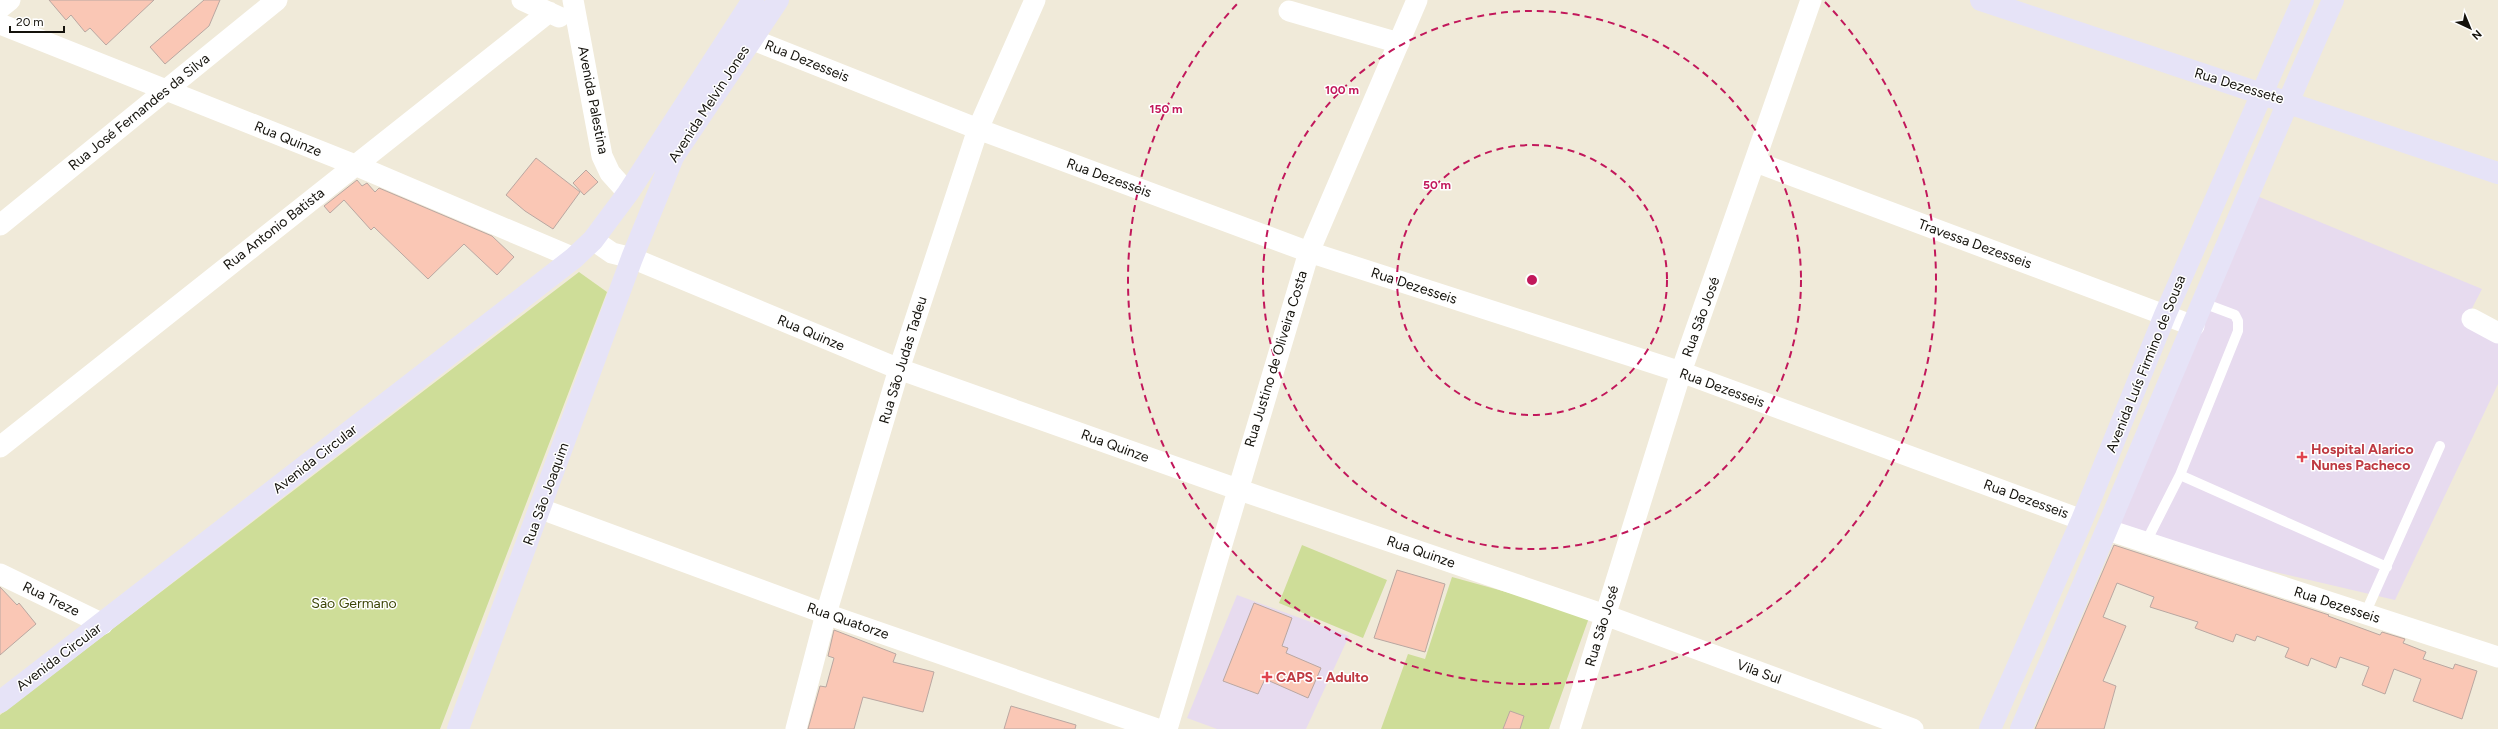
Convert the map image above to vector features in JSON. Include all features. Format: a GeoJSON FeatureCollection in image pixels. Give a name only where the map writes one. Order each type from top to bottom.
{"type":"FeatureCollection","features":[{"type":"Feature","properties":{"kind":"main road","name":"Avenida Melvin Jones"},"geometry":{"type":"LineString","coordinates":[[594,240],[628,193],[673,120],[753,0]]}},
{"type":"Feature","properties":{"kind":"main road","name":"Avenida Melvin Jones"},"geometry":{"type":"LineString","coordinates":[[632,258],[673,157],[778,0]]}},
{"type":"Feature","properties":{"kind":"main road","name":"Rua Dezessete"},"geometry":{"type":"LineString","coordinates":[[1981,0],[2261,96],[2288,101],[2498,173]]}},
{"type":"Feature","properties":{"kind":"main road","name":"Avenida Luís Firmino de Sousa"},"geometry":{"type":"LineString","coordinates":[[1990,729],[2082,520],[2165,315],[2303,0]]}},
{"type":"Feature","properties":{"kind":"main road","name":"Avenida Luís Firmino de Sousa"},"geometry":{"type":"LineString","coordinates":[[2021,729],[2108,530],[2288,101],[2333,0]]}},
{"type":"Feature","properties":{"kind":"main road","name":"Avenida Circular"},"geometry":{"type":"LineString","coordinates":[[0,702],[103,624],[574,258],[594,240]]}},
{"type":"Feature","properties":{"kind":"main road","name":"Rua São Joaquim"},"geometry":{"type":"LineString","coordinates":[[458,729],[541,509],[632,258]]}},
{"type":"Feature","properties":{"kind":"street"},"geometry":{"type":"LineString","coordinates":[[0,8],[10,0]]}},
{"type":"Feature","properties":{"kind":"street","name":"Rua José Fernandes da Silva"},"geometry":{"type":"LineString","coordinates":[[0,225],[277,0]]}},
{"type":"Feature","properties":{"kind":"street"},"geometry":{"type":"LineString","coordinates":[[522,0],[578,25]]}},
{"type":"Feature","properties":{"kind":"street","name":"Avenida Palestina"},"geometry":{"type":"LineString","coordinates":[[573,0],[602,156],[610,173],[628,193]]}},
{"type":"Feature","properties":{"kind":"street","name":"Rua São Judas Tadeu"},"geometry":{"type":"LineString","coordinates":[[796,729],[826,614],[899,369],[978,129],[1035,0]]}},
{"type":"Feature","properties":{"kind":"street","name":"Rua Justino de Oliveira Costa"},"geometry":{"type":"LineString","coordinates":[[1167,729],[1237,489],[1309,252],[1417,0]]}},
{"type":"Feature","properties":{"kind":"street","name":"Rua São José"},"geometry":{"type":"LineString","coordinates":[[1570,729],[1681,372],[1756,162],[1811,0]]}},
{"type":"Feature","properties":{"kind":"street"},"geometry":{"type":"LineString","coordinates":[[1289,11],[1399,43]]}},
{"type":"Feature","properties":{"kind":"street","name":"Rua Antonio Batista"},"geometry":{"type":"LineString","coordinates":[[0,447],[549,12]]}},
{"type":"Feature","properties":{"kind":"street","name":"Rua Quinze"},"geometry":{"type":"LineString","coordinates":[[0,24],[355,165],[574,258]]}},
{"type":"Feature","properties":{"kind":"street","name":"Rua Dezesseis"},"geometry":{"type":"LineString","coordinates":[[751,39],[978,129],[1309,252],[1681,372],[2082,520]]}},
{"type":"Feature","properties":{"kind":"street","name":"Travessa Dezesseis"},"geometry":{"type":"LineString","coordinates":[[1756,162],[2194,326]]}},
{"type":"Feature","properties":{"kind":"street"},"geometry":{"type":"LineString","coordinates":[[594,240],[612,253],[632,258]]}},
{"type":"Feature","properties":{"kind":"street","name":"Rua Quinze"},"geometry":{"type":"LineString","coordinates":[[632,258],[899,369],[1237,489],[1605,615]]}},
{"type":"Feature","properties":{"kind":"street"},"geometry":{"type":"LineString","coordinates":[[2472,319],[2498,333]]}},
{"type":"Feature","properties":{"kind":"street","name":"Rua Quatorze"},"geometry":{"type":"LineString","coordinates":[[541,509],[826,614],[1157,729]]}},
{"type":"Feature","properties":{"kind":"street","name":"Rua Dezesseis"},"geometry":{"type":"LineString","coordinates":[[2108,530],[2498,657]]}},
{"type":"Feature","properties":{"kind":"street","name":"Rua Treze"},"geometry":{"type":"LineString","coordinates":[[0,574],[103,624]]}},
{"type":"Feature","properties":{"kind":"street","name":"Vila Sul"},"geometry":{"type":"LineString","coordinates":[[1605,615],[1913,729]]}},
{"type":"Feature","properties":{"kind":"lane"},"geometry":{"type":"LineString","coordinates":[[2146,542],[2180,475],[2238,331],[2238,321],[2235,314],[2203,303]]}},
{"type":"Feature","properties":{"kind":"lane"},"geometry":{"type":"LineString","coordinates":[[2365,614],[2440,446]]}},
{"type":"Feature","properties":{"kind":"lane"},"geometry":{"type":"LineString","coordinates":[[2180,475],[2387,567]]}},
{"type":"Feature","properties":{"kind":"shaded area","name":"Hospital Alarico Nunes Pacheco"},"geometry":{"type":"Polygon","coordinates":[[[2257,196],[2482,289],[2465,322],[2498,338],[2498,384],[2395,600],[2146,542],[2109,530],[2257,196]]]}},
{"type":"Feature","properties":{"kind":"shaded area","name":"CAPS - Adulto"},"geometry":{"type":"Polygon","coordinates":[[[1237,595],[1349,636],[1306,729],[1217,729],[1187,718],[1237,595]]]}},
{"type":"Feature","properties":{"kind":"green space","name":"São Germano"},"geometry":{"type":"Polygon","coordinates":[[[579,272],[607,292],[440,729],[0,729],[0,715],[579,272]]]}},
{"type":"Feature","properties":{"kind":"green space"},"geometry":{"type":"Polygon","coordinates":[[[1302,545],[1387,580],[1363,638],[1279,603],[1302,545]]]}},
{"type":"Feature","properties":{"kind":"green space"},"geometry":{"type":"Polygon","coordinates":[[[1452,577],[1590,615],[1549,729],[1381,729],[1408,654],[1425,659],[1452,577]]]}},
{"type":"Feature","properties":{"kind":"building"},"geometry":{"type":"Polygon","coordinates":[[[49,0],[154,0],[106,45],[90,28],[85,32],[71,15],[66,20],[49,0]]]}},
{"type":"Feature","properties":{"kind":"building"},"geometry":{"type":"Polygon","coordinates":[[[204,0],[220,0],[209,26],[165,64],[150,47],[204,0]]]}},
{"type":"Feature","properties":{"kind":"building"},"geometry":{"type":"Polygon","coordinates":[[[536,158],[580,192],[553,229],[525,211],[506,195],[536,158]]]}},
{"type":"Feature","properties":{"kind":"building"},"geometry":{"type":"Polygon","coordinates":[[[586,170],[598,182],[584,195],[573,183],[586,170]]]}},
{"type":"Feature","properties":{"kind":"building"},"geometry":{"type":"Polygon","coordinates":[[[357,180],[362,186],[367,183],[375,192],[379,188],[492,236],[514,257],[497,275],[464,244],[428,279],[374,227],[371,230],[344,200],[330,213],[324,206],[357,180]]]}},
{"type":"Feature","properties":{"kind":"building"},"geometry":{"type":"Polygon","coordinates":[[[2114,545],[2329,615],[2328,616],[2380,635],[2382,632],[2405,639],[2403,643],[2426,652],[2423,659],[2453,669],[2455,664],[2477,671],[2462,719],[2413,701],[2421,679],[2394,669],[2385,694],[2362,685],[2369,667],[2340,657],[2336,668],[2311,658],[2308,666],[2285,657],[2289,648],[2257,636],[2255,641],[2236,634],[2233,642],[2195,628],[2198,622],[2150,607],[2154,597],[2117,583],[2103,617],[2126,626],[2103,681],[2116,686],[2104,729],[2035,729],[2114,545]]]}},
{"type":"Feature","properties":{"kind":"building"},"geometry":{"type":"Polygon","coordinates":[[[1397,570],[1445,584],[1425,652],[1374,638],[1397,570]]]}},
{"type":"Feature","properties":{"kind":"building"},"geometry":{"type":"Polygon","coordinates":[[[0,587],[17,605],[19,603],[36,624],[0,655],[0,587]]]}},
{"type":"Feature","properties":{"kind":"building"},"geometry":{"type":"Polygon","coordinates":[[[1254,603],[1292,618],[1282,646],[1288,648],[1286,653],[1321,668],[1308,698],[1265,679],[1258,694],[1223,681],[1254,603]]]}},
{"type":"Feature","properties":{"kind":"building"},"geometry":{"type":"Polygon","coordinates":[[[834,630],[896,654],[893,662],[934,672],[923,712],[863,697],[854,729],[808,729],[820,686],[826,687],[834,658],[828,656],[834,630]]]}},
{"type":"Feature","properties":{"kind":"building"},"geometry":{"type":"Polygon","coordinates":[[[1011,706],[1076,725],[1075,729],[1004,729],[1011,706]]]}},
{"type":"Feature","properties":{"kind":"building"},"geometry":{"type":"Polygon","coordinates":[[[1510,711],[1524,716],[1520,729],[1503,729],[1510,711]]]}},
{"type":"Feature","properties":{"kind":"place","name":"Hospital Alarico Nunes Pacheco"},"geometry":{"type":"Point","coordinates":[2302,457]}},
{"type":"Feature","properties":{"kind":"place","name":"CAPS - Adulto"},"geometry":{"type":"Point","coordinates":[1267,677]}}]}
